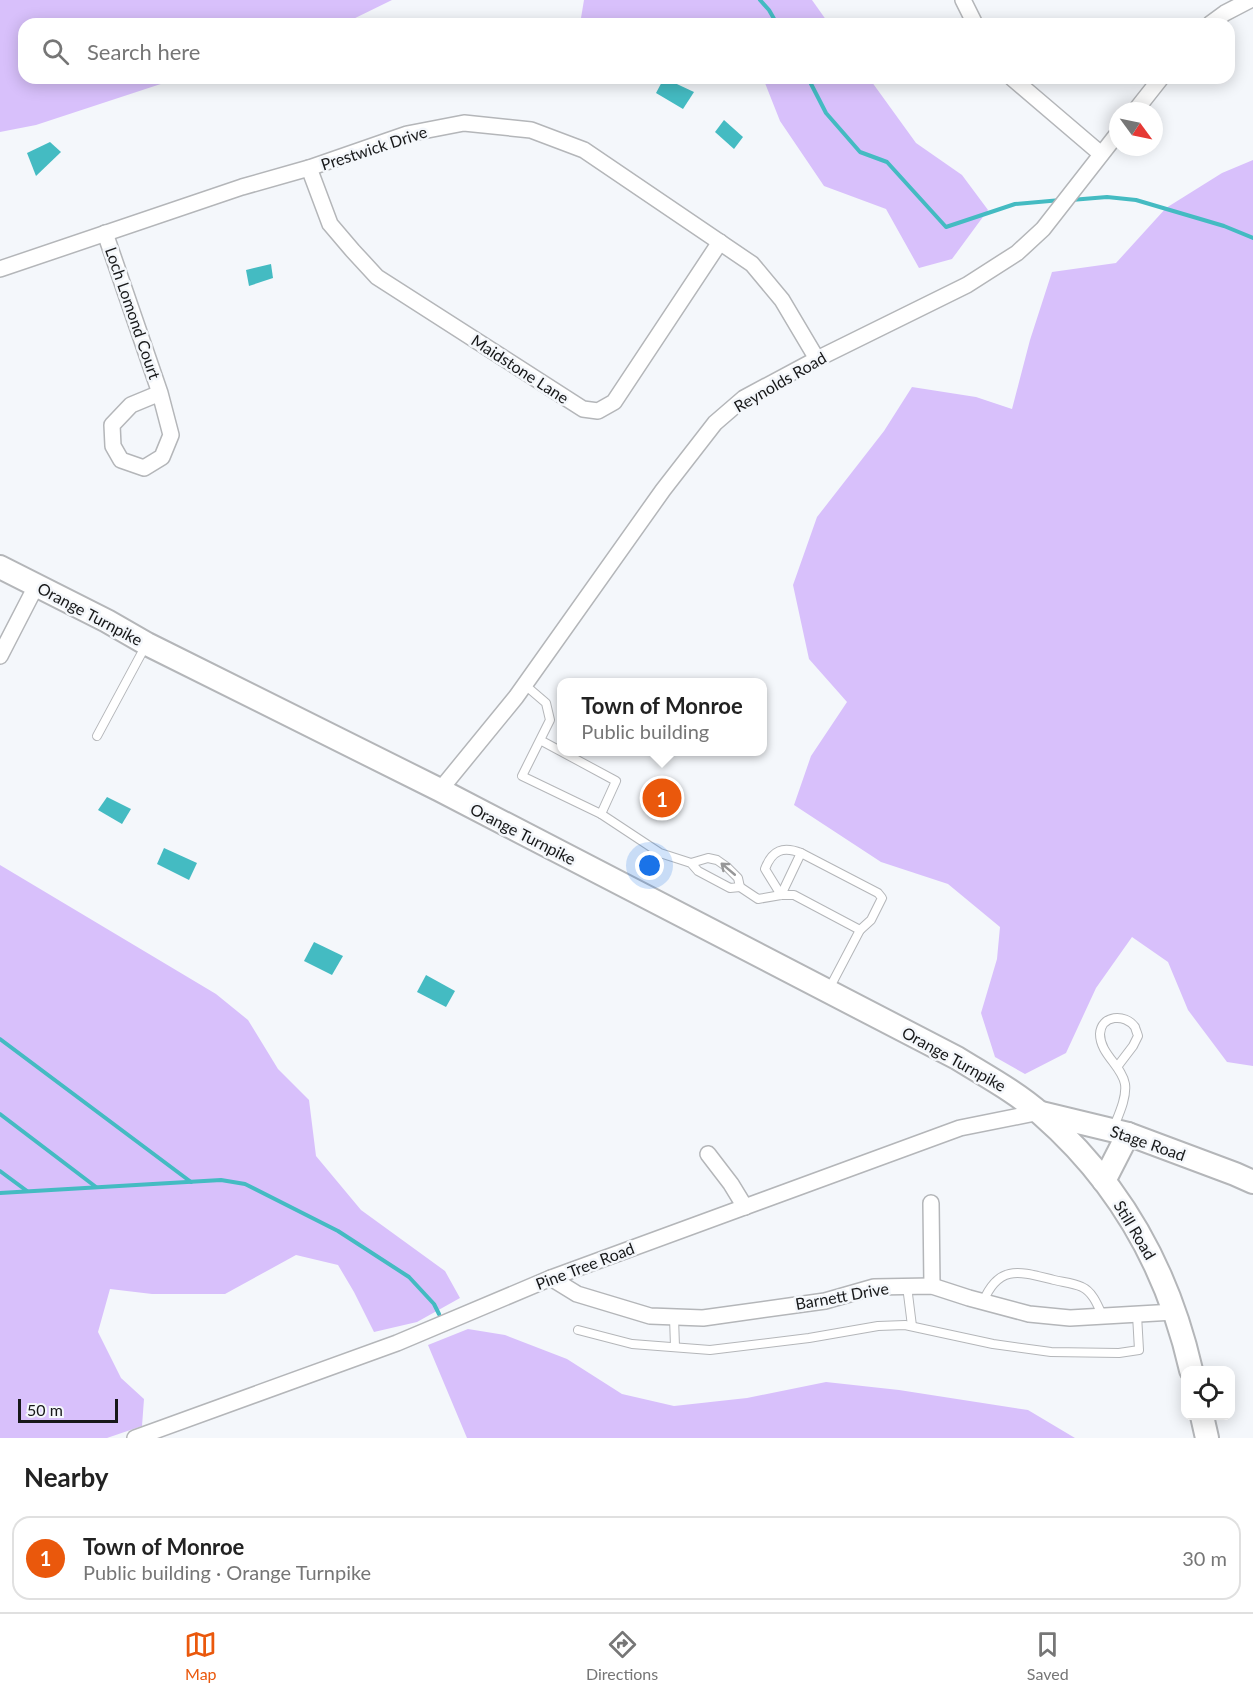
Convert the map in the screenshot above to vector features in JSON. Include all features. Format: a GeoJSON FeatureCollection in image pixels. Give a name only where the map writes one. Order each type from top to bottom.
{"type":"FeatureCollection","features":[{"type":"Feature","properties":{"kind":"main road","name":"Orange Turnpike"},"geometry":{"type":"LineString","coordinates":[[0,567],[147,644],[440,790],[957,1058],[1040,1112]]}},
{"type":"Feature","properties":{"kind":"main road","name":"Stage Road"},"geometry":{"type":"LineString","coordinates":[[1040,1112],[1120,1132],[1253,1182]]}},
{"type":"Feature","properties":{"kind":"main road","name":"Still Road"},"geometry":{"type":"LineString","coordinates":[[1040,1112],[1078,1150],[1129,1215],[1151,1253],[1169,1296],[1190,1366]]}},
{"type":"Feature","properties":{"kind":"main road"},"geometry":{"type":"LineString","coordinates":[[1104,1181],[1120,1132]]}},
{"type":"Feature","properties":{"kind":"main road"},"geometry":{"type":"LineString","coordinates":[[1203,1420],[1207,1438]]}},
{"type":"Feature","properties":{"kind":"street"},"geometry":{"type":"LineString","coordinates":[[963,0],[972,18]]}},
{"type":"Feature","properties":{"kind":"street"},"geometry":{"type":"LineString","coordinates":[[1218,18],[1250,0]]}},
{"type":"Feature","properties":{"kind":"street"},"geometry":{"type":"LineString","coordinates":[[1019,84],[1101,154]]}},
{"type":"Feature","properties":{"kind":"street"},"geometry":{"type":"LineString","coordinates":[[1142,102],[1156,84]]}},
{"type":"Feature","properties":{"kind":"street","name":"Prestwick Drive"},"geometry":{"type":"LineString","coordinates":[[0,269],[407,134],[464,123],[531,130],[584,150],[752,264],[782,300],[817,359]]}},
{"type":"Feature","properties":{"kind":"street","name":"Reynolds Road"},"geometry":{"type":"LineString","coordinates":[[440,790],[525,685],[663,490],[715,423],[744,398],[967,285],[1017,253],[1043,230],[1109,144]]}},
{"type":"Feature","properties":{"kind":"street","name":"Maidstone Lane"},"geometry":{"type":"LineString","coordinates":[[309,168],[330,224],[377,277],[583,409],[598,411],[614,402],[720,242]]}},
{"type":"Feature","properties":{"kind":"street","name":"Loch Lomond Court"},"geometry":{"type":"LineString","coordinates":[[105,233],[166,409],[171,435],[162,457],[144,468],[121,460],[113,446],[112,425],[131,405],[160,393]]}},
{"type":"Feature","properties":{"kind":"street"},"geometry":{"type":"LineString","coordinates":[[0,656],[36,586]]}},
{"type":"Feature","properties":{"kind":"street","name":"Pine Tree Road"},"geometry":{"type":"LineString","coordinates":[[135,1438],[174,1432],[397,1343],[551,1278],[960,1128],[1040,1112]]}},
{"type":"Feature","properties":{"kind":"street"},"geometry":{"type":"LineString","coordinates":[[708,1154],[745,1207]]}},
{"type":"Feature","properties":{"kind":"street"},"geometry":{"type":"LineString","coordinates":[[931,1203],[932,1286]]}},
{"type":"Feature","properties":{"kind":"street","name":"Barnett Drive"},"geometry":{"type":"LineString","coordinates":[[551,1278],[577,1294],[650,1316],[703,1318],[825,1301],[874,1287],[906,1286],[932,1286],[1029,1314],[1070,1318],[1174,1312]]}},
{"type":"Feature","properties":{"kind":"lane"},"geometry":{"type":"LineString","coordinates":[[97,736],[147,644]]}},
{"type":"Feature","properties":{"kind":"lane"},"geometry":{"type":"LineString","coordinates":[[525,685],[546,703],[550,720],[522,776],[601,814],[660,853],[691,863],[698,871],[730,888],[740,887],[758,899],[794,895],[860,930]]}},
{"type":"Feature","properties":{"kind":"lane"},"geometry":{"type":"LineString","coordinates":[[540,740],[557,749]]}},
{"type":"Feature","properties":{"kind":"lane"},"geometry":{"type":"LineString","coordinates":[[570,756],[616,781],[601,814]]}},
{"type":"Feature","properties":{"kind":"lane"},"geometry":{"type":"LineString","coordinates":[[781,895],[765,869],[776,853],[783,849],[801,853],[878,893],[882,898],[871,920],[860,930],[828,991]]}},
{"type":"Feature","properties":{"kind":"lane"},"geometry":{"type":"LineString","coordinates":[[781,895],[801,853]]}},
{"type":"Feature","properties":{"kind":"lane"},"geometry":{"type":"LineString","coordinates":[[691,863],[708,858],[717,860],[728,867],[738,878],[740,887]]}},
{"type":"Feature","properties":{"kind":"lane"},"geometry":{"type":"LineString","coordinates":[[1117,1067],[1138,1036],[1135,1027],[1115,1017],[1106,1021],[1101,1029],[1100,1038],[1125,1083],[1120,1132]]}},
{"type":"Feature","properties":{"kind":"lane"},"geometry":{"type":"LineString","coordinates":[[984,1302],[988,1290],[998,1278],[1011,1272],[1082,1287],[1093,1296],[1103,1317]]}},
{"type":"Feature","properties":{"kind":"lane"},"geometry":{"type":"LineString","coordinates":[[906,1286],[912,1326]]}},
{"type":"Feature","properties":{"kind":"lane"},"geometry":{"type":"LineString","coordinates":[[578,1330],[632,1344],[710,1350],[809,1338],[878,1326],[904,1325],[993,1344],[1051,1352],[1119,1353],[1139,1350],[1137,1315]]}},
{"type":"Feature","properties":{"kind":"lane"},"geometry":{"type":"LineString","coordinates":[[674,1317],[675,1347]]}},
{"type":"Feature","properties":{"kind":"shaded area"},"geometry":{"type":"Polygon","coordinates":[[[0,0],[392,0],[355,18],[18,18],[18,84],[161,84],[36,125],[0,132],[0,0]]]}},
{"type":"Feature","properties":{"kind":"shaded area"},"geometry":{"type":"Polygon","coordinates":[[[584,0],[812,0],[825,18],[581,18],[584,0]]]}},
{"type":"Feature","properties":{"kind":"shaded area"},"geometry":{"type":"Polygon","coordinates":[[[765,84],[873,84],[916,143],[962,175],[988,210],[952,259],[919,268],[886,209],[824,186],[780,121],[765,84]]]}},
{"type":"Feature","properties":{"kind":"shaded area"},"geometry":{"type":"Polygon","coordinates":[[[1253,160],[1253,1066],[1227,1062],[1188,1010],[1168,962],[1132,937],[1096,988],[1066,1053],[1025,1074],[995,1057],[981,1013],[997,959],[1000,927],[948,884],[881,862],[794,805],[811,756],[847,702],[809,659],[793,585],[817,517],[884,431],[912,387],[976,397],[1012,409],[1030,340],[1052,272],[1116,263],[1166,208],[1222,173],[1253,160]]]}},
{"type":"Feature","properties":{"kind":"shaded area"},"geometry":{"type":"Polygon","coordinates":[[[0,865],[216,994],[248,1020],[278,1069],[309,1100],[316,1156],[361,1210],[445,1271],[460,1298],[417,1322],[374,1332],[338,1265],[296,1255],[225,1294],[152,1294],[110,1289],[98,1332],[121,1378],[144,1399],[142,1426],[107,1438],[0,1438],[0,865]]]}},
{"type":"Feature","properties":{"kind":"shaded area"},"geometry":{"type":"Polygon","coordinates":[[[468,1329],[505,1335],[567,1359],[622,1394],[674,1406],[747,1398],[826,1382],[899,1390],[1028,1410],[1075,1438],[467,1438],[428,1345],[468,1329]]]}},
{"type":"Feature","properties":{"kind":"water"},"geometry":{"type":"Polygon","coordinates":[[[661,84],[677,84],[694,92],[683,109],[656,93],[661,84]]]}},
{"type":"Feature","properties":{"kind":"water"},"geometry":{"type":"Polygon","coordinates":[[[724,120],[743,137],[734,149],[715,132],[724,120]]]}},
{"type":"Feature","properties":{"kind":"water"},"geometry":{"type":"Polygon","coordinates":[[[50,142],[61,152],[36,176],[27,153],[50,142]]]}},
{"type":"Feature","properties":{"kind":"water"},"geometry":{"type":"Polygon","coordinates":[[[271,264],[273,278],[249,286],[246,270],[271,264]]]}},
{"type":"Feature","properties":{"kind":"water"},"geometry":{"type":"Polygon","coordinates":[[[107,797],[131,809],[122,824],[98,810],[107,797]]]}},
{"type":"Feature","properties":{"kind":"water"},"geometry":{"type":"Polygon","coordinates":[[[164,848],[197,863],[189,880],[157,864],[164,848]]]}},
{"type":"Feature","properties":{"kind":"water"},"geometry":{"type":"Polygon","coordinates":[[[314,942],[343,956],[332,975],[304,961],[314,942]]]}},
{"type":"Feature","properties":{"kind":"water"},"geometry":{"type":"Polygon","coordinates":[[[426,975],[455,991],[446,1007],[417,992],[426,975]]]}},
{"type":"Feature","properties":{"kind":"waterway"},"geometry":{"type":"LineString","coordinates":[[760,0],[774,18]]}},
{"type":"Feature","properties":{"kind":"waterway"},"geometry":{"type":"LineString","coordinates":[[811,84],[826,113],[860,152],[887,162],[946,227],[1015,204],[1061,200]]}},
{"type":"Feature","properties":{"kind":"waterway"},"geometry":{"type":"LineString","coordinates":[[1071,200],[1107,197],[1136,200],[1224,226],[1253,238]]}},
{"type":"Feature","properties":{"kind":"waterway"},"geometry":{"type":"LineString","coordinates":[[0,1039],[191,1182]]}},
{"type":"Feature","properties":{"kind":"waterway"},"geometry":{"type":"LineString","coordinates":[[0,1114],[96,1187]]}},
{"type":"Feature","properties":{"kind":"waterway"},"geometry":{"type":"LineString","coordinates":[[0,1171],[27,1191]]}},
{"type":"Feature","properties":{"kind":"waterway"},"geometry":{"type":"LineString","coordinates":[[0,1193],[221,1180],[245,1184],[338,1231],[409,1277],[434,1304],[439,1314]]}},
{"type":"Feature","properties":{"kind":"place","name":"Town of Monroe"},"geometry":{"type":"Point","coordinates":[662,798]}}]}
